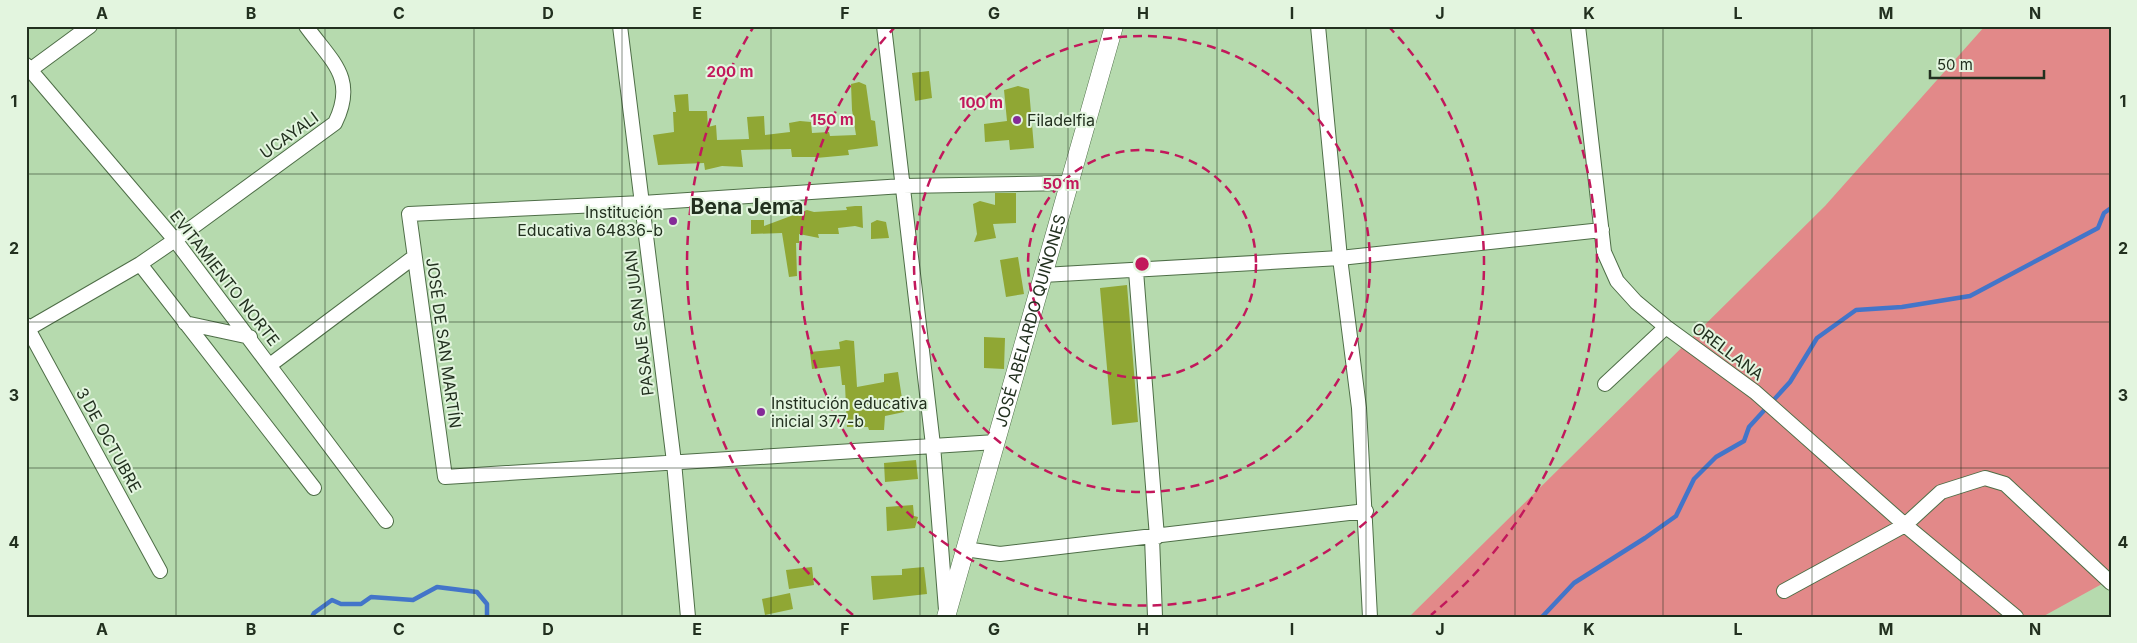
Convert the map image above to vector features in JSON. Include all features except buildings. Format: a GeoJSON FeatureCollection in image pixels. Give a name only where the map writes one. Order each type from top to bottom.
{"type":"FeatureCollection","features":[{"type":"Feature","properties":{"kind":"street"},"geometry":{"type":"LineString","coordinates":[[28,69],[90,26]]}},
{"type":"Feature","properties":{"kind":"street","name":"UCAYALI"},"geometry":{"type":"LineString","coordinates":[[27,328],[140,264],[335,123],[342,109],[344,96],[342,75],[306,26]]}},
{"type":"Feature","properties":{"kind":"street","name":"PASAJE SAN JUAN"},"geometry":{"type":"LineString","coordinates":[[620,26],[674,462],[688,617]]}},
{"type":"Feature","properties":{"kind":"street"},"geometry":{"type":"LineString","coordinates":[[884,26],[933,445],[946,616]]}},
{"type":"Feature","properties":{"kind":"street","name":"JOSÉ ABELARDO QUIÑONES"},"geometry":{"type":"LineString","coordinates":[[946,616],[1114,26]]}},
{"type":"Feature","properties":{"kind":"street"},"geometry":{"type":"LineString","coordinates":[[1318,26],[1340,258],[1359,408],[1366,511],[1370,617]]}},
{"type":"Feature","properties":{"kind":"street","name":"ORELLANA"},"geometry":{"type":"LineString","coordinates":[[1578,26],[1604,252],[1617,281],[1636,302],[1666,327],[1755,392],[2010,615]]}},
{"type":"Feature","properties":{"kind":"street","name":"EVITAMIENTO NORTE"},"geometry":{"type":"LineString","coordinates":[[28,69],[175,240],[250,337],[386,521]]}},
{"type":"Feature","properties":{"kind":"street"},"geometry":{"type":"LineString","coordinates":[[642,203],[902,186],[1069,183]]}},
{"type":"Feature","properties":{"kind":"street","name":"JOSÉ DE SAN MARTÍN"},"geometry":{"type":"LineString","coordinates":[[642,203],[409,214],[445,477],[674,462]]}},
{"type":"Feature","properties":{"kind":"street"},"geometry":{"type":"LineString","coordinates":[[1043,275],[1340,258],[1602,230]]}},
{"type":"Feature","properties":{"kind":"street"},"geometry":{"type":"LineString","coordinates":[[270,365],[414,257]]}},
{"type":"Feature","properties":{"kind":"street"},"geometry":{"type":"LineString","coordinates":[[140,264],[314,488]]}},
{"type":"Feature","properties":{"kind":"street"},"geometry":{"type":"LineString","coordinates":[[1136,270],[1155,537],[1155,617]]}},
{"type":"Feature","properties":{"kind":"street"},"geometry":{"type":"LineString","coordinates":[[185,323],[250,337]]}},
{"type":"Feature","properties":{"kind":"street"},"geometry":{"type":"LineString","coordinates":[[1605,384],[1666,327]]}},
{"type":"Feature","properties":{"kind":"street","name":"3 DE OCTUBRE"},"geometry":{"type":"LineString","coordinates":[[27,328],[160,571]]}},
{"type":"Feature","properties":{"kind":"street"},"geometry":{"type":"LineString","coordinates":[[674,462],[996,442]]}},
{"type":"Feature","properties":{"kind":"street"},"geometry":{"type":"LineString","coordinates":[[1784,591],[1905,525],[1941,492],[1985,478],[2005,484],[2111,583]]}},
{"type":"Feature","properties":{"kind":"street"},"geometry":{"type":"LineString","coordinates":[[965,549],[1000,554],[1366,511]]}},
{"type":"Feature","properties":{"kind":"shaded area"},"geometry":{"type":"Polygon","coordinates":[[[1985,26],[2111,26],[2111,579],[2042,617],[1409,617],[1825,206],[1985,26]]]}},
{"type":"Feature","properties":{"kind":"waterway"},"geometry":{"type":"LineString","coordinates":[[1542,617],[1574,583],[1676,516],[1694,479],[1716,457],[1744,441],[1749,427],[1790,382],[1817,338],[1856,310],[1902,307],[1970,296],[2098,228],[2104,213],[2111,208]]}},
{"type":"Feature","properties":{"kind":"waterway"},"geometry":{"type":"LineString","coordinates":[[312,617],[314,613],[332,600],[341,604],[361,604],[371,597],[413,600],[437,587],[477,592],[487,604],[487,617]]}},
{"type":"Feature","properties":{"kind":"place","name":"Filadelfia"},"geometry":{"type":"Point","coordinates":[1017,120]}},
{"type":"Feature","properties":{"kind":"place","name":"Institución Educativa 64836-b"},"geometry":{"type":"Point","coordinates":[673,221]}},
{"type":"Feature","properties":{"kind":"place","name":"Institución educativa inicial 377-b"},"geometry":{"type":"Point","coordinates":[761,412]}},
{"type":"Feature","properties":{"kind":"district","name":"Bena Jema"},"geometry":{"type":"Point","coordinates":[747,207]}}]}
